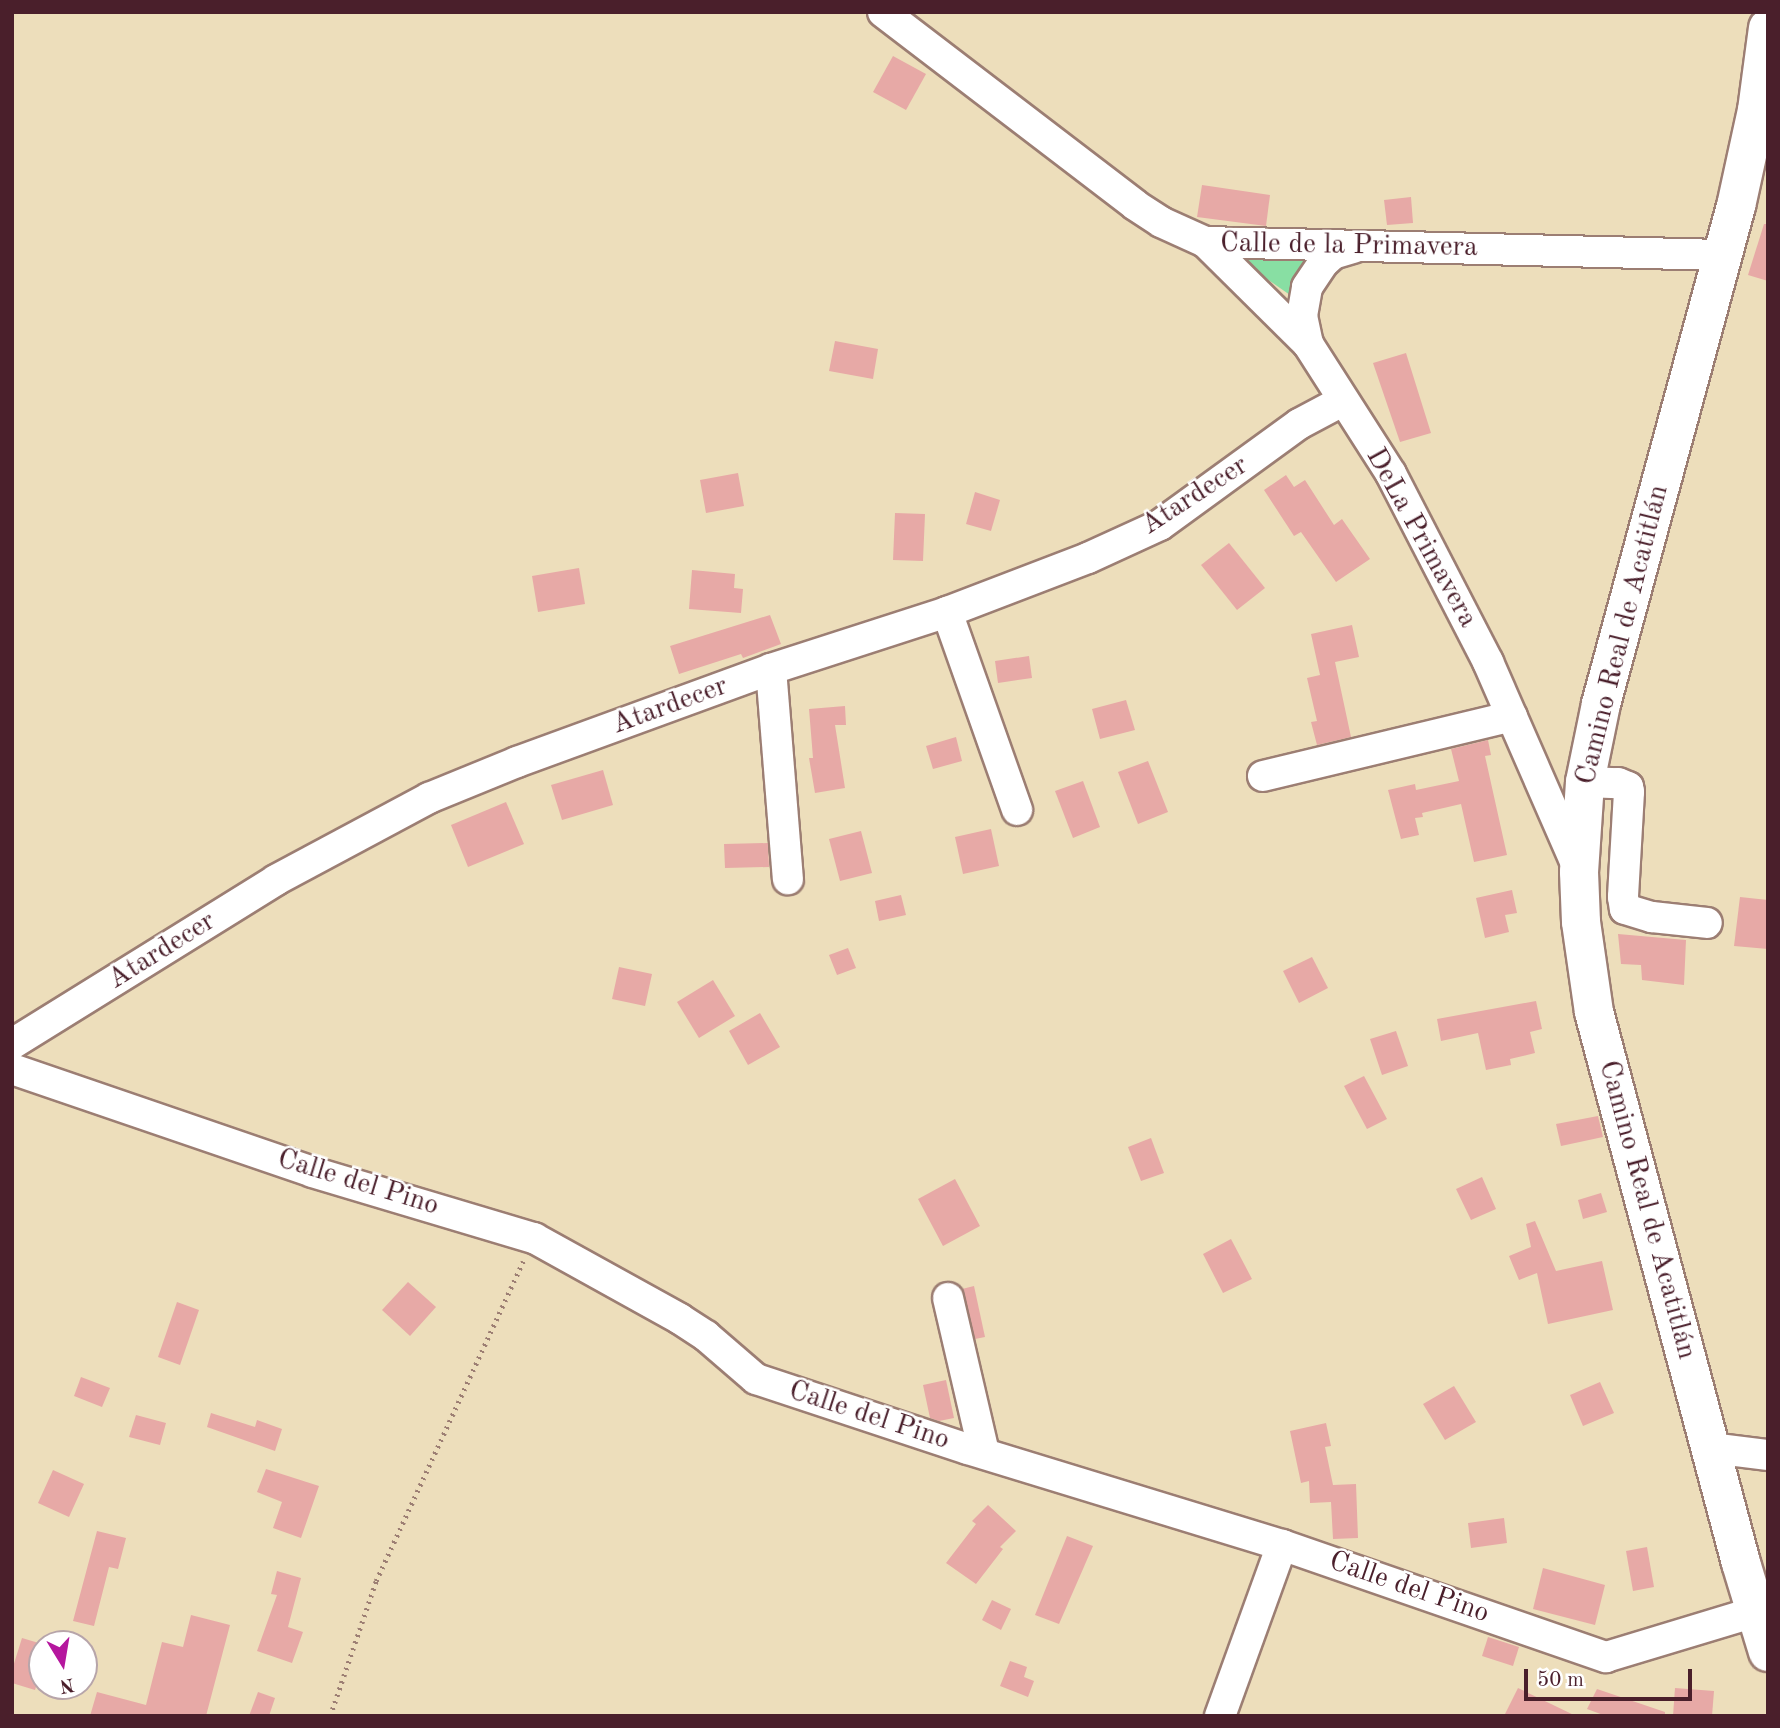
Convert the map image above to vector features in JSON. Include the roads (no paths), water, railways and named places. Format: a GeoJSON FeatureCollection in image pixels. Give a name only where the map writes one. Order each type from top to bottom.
{"type":"FeatureCollection","features":[{"type":"Feature","properties":{"kind":"main road","name":"Camino Real de Acatitlán"},"geometry":{"type":"LineString","coordinates":[[1768,28],[1757,110],[1723,255],[1601,704],[1585,782],[1579,872],[1581,922],[1594,1013],[1755,1612],[1768,1651]]}},
{"type":"Feature","properties":{"kind":"street","name":"Calle de la Primavera"},"geometry":{"type":"LineString","coordinates":[[883,12],[1135,205],[1161,222],[1205,242],[1723,255]]}},
{"type":"Feature","properties":{"kind":"street","name":"DeLa Primavera"},"geometry":{"type":"LineString","coordinates":[[1205,242],[1308,344],[1391,474],[1454,595],[1512,716],[1579,872]]}},
{"type":"Feature","properties":{"kind":"street"},"geometry":{"type":"LineString","coordinates":[[1308,344],[1303,330],[1303,301],[1314,274],[1333,254],[1370,246]]}},
{"type":"Feature","properties":{"kind":"street","name":"Atardecer"},"geometry":{"type":"LineString","coordinates":[[12,1044],[276,880],[429,799],[517,762],[771,669],[947,612],[1088,558],[1160,525],[1299,424],[1342,401]]}},
{"type":"Feature","properties":{"kind":"street"},"geometry":{"type":"LineString","coordinates":[[947,612],[1017,810]]}},
{"type":"Feature","properties":{"kind":"street"},"geometry":{"type":"LineString","coordinates":[[771,669],[789,879]]}},
{"type":"Feature","properties":{"kind":"street"},"geometry":{"type":"LineString","coordinates":[[1263,776],[1512,716]]}},
{"type":"Feature","properties":{"kind":"street"},"geometry":{"type":"LineString","coordinates":[[1585,782],[1618,783],[1628,787],[1623,897],[1625,909],[1652,917],[1707,923]]}},
{"type":"Feature","properties":{"kind":"street","name":"Calle del Pino"},"geometry":{"type":"LineString","coordinates":[[12,1069],[312,1172],[534,1238],[680,1319],[706,1336],[756,1379],[1282,1545],[1606,1657],[1755,1612]]}},
{"type":"Feature","properties":{"kind":"street"},"geometry":{"type":"LineString","coordinates":[[948,1298],[984,1453]]}},
{"type":"Feature","properties":{"kind":"street"},"geometry":{"type":"LineString","coordinates":[[1711,1448],[1768,1455]]}},
{"type":"Feature","properties":{"kind":"street"},"geometry":{"type":"LineString","coordinates":[[1220,1716],[1282,1545]]}}]}
